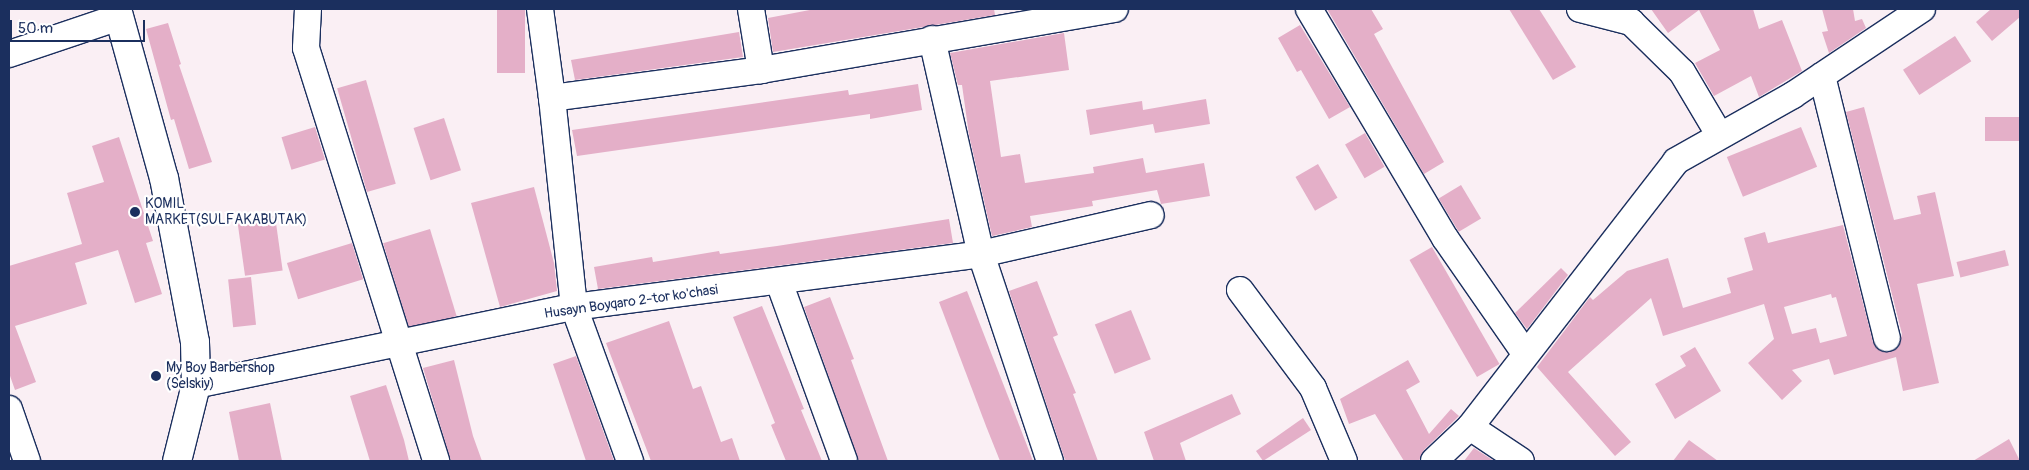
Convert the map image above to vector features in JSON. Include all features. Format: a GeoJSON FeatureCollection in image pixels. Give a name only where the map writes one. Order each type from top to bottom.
{"type":"FeatureCollection","features":[{"type":"Feature","properties":{"kind":"main road"},"geometry":{"type":"LineString","coordinates":[[118,13],[164,178],[195,342],[196,386],[177,461]]}},
{"type":"Feature","properties":{"kind":"street"},"geometry":{"type":"LineString","coordinates":[[308,9],[306,48],[436,461]]}},
{"type":"Feature","properties":{"kind":"street"},"geometry":{"type":"LineString","coordinates":[[540,9],[552,98],[574,308],[630,461]]}},
{"type":"Feature","properties":{"kind":"street"},"geometry":{"type":"LineString","coordinates":[[751,9],[761,70]]}},
{"type":"Feature","properties":{"kind":"street"},"geometry":{"type":"LineString","coordinates":[[552,98],[761,70],[932,39],[1115,9]]}},
{"type":"Feature","properties":{"kind":"street"},"geometry":{"type":"LineString","coordinates":[[1309,9],[1445,238],[1525,353]]}},
{"type":"Feature","properties":{"kind":"street"},"geometry":{"type":"LineString","coordinates":[[1580,9],[1631,22],[1682,72],[1720,136]]}},
{"type":"Feature","properties":{"kind":"street"},"geometry":{"type":"LineString","coordinates":[[1434,461],[1470,427],[1525,353],[1676,161],[1822,76],[1922,9]]}},
{"type":"Feature","properties":{"kind":"street"},"geometry":{"type":"LineString","coordinates":[[9,54],[118,13]]}},
{"type":"Feature","properties":{"kind":"street"},"geometry":{"type":"LineString","coordinates":[[932,39],[981,254],[1050,461]]}},
{"type":"Feature","properties":{"kind":"street"},"geometry":{"type":"LineString","coordinates":[[1822,76],[1887,338]]}},
{"type":"Feature","properties":{"kind":"street","name":"Husayn Boyqaro 2-tor ko'chasi"},"geometry":{"type":"LineString","coordinates":[[196,386],[574,308],[981,254],[1152,215]]}},
{"type":"Feature","properties":{"kind":"street"},"geometry":{"type":"LineString","coordinates":[[779,282],[844,461]]}},
{"type":"Feature","properties":{"kind":"street"},"geometry":{"type":"LineString","coordinates":[[1240,290],[1313,388],[1344,461]]}},
{"type":"Feature","properties":{"kind":"street"},"geometry":{"type":"LineString","coordinates":[[9,409],[27,461]]}},
{"type":"Feature","properties":{"kind":"street"},"geometry":{"type":"LineString","coordinates":[[1470,427],[1521,461]]}},
{"type":"Feature","properties":{"kind":"building"},"geometry":{"type":"Polygon","coordinates":[[[497,9],[525,9],[525,73],[497,73],[497,9]]]}},
{"type":"Feature","properties":{"kind":"building"},"geometry":{"type":"Polygon","coordinates":[[[815,9],[994,9],[995,15],[773,52],[768,18],[815,9]]]}},
{"type":"Feature","properties":{"kind":"building"},"geometry":{"type":"Polygon","coordinates":[[[1327,9],[1371,9],[1383,29],[1374,34],[1444,162],[1424,174],[1327,9]]]}},
{"type":"Feature","properties":{"kind":"building"},"geometry":{"type":"Polygon","coordinates":[[[1509,9],[1539,9],[1576,67],[1553,80],[1509,9]]]}},
{"type":"Feature","properties":{"kind":"building"},"geometry":{"type":"Polygon","coordinates":[[[1651,9],[1753,9],[1759,29],[1782,20],[1802,71],[1759,97],[1751,76],[1714,96],[1695,63],[1720,50],[1699,10],[1668,33],[1651,9]]]}},
{"type":"Feature","properties":{"kind":"building"},"geometry":{"type":"Polygon","coordinates":[[[1822,9],[1853,9],[1855,21],[1862,19],[1866,28],[1829,53],[1822,32],[1828,31],[1822,9]]]}},
{"type":"Feature","properties":{"kind":"building"},"geometry":{"type":"Polygon","coordinates":[[[1991,9],[2020,9],[2020,17],[1992,41],[1976,22],[1991,9]]]}},
{"type":"Feature","properties":{"kind":"building"},"geometry":{"type":"Polygon","coordinates":[[[168,23],[181,64],[179,65],[212,162],[189,169],[174,119],[171,120],[146,29],[168,23]]]}},
{"type":"Feature","properties":{"kind":"building"},"geometry":{"type":"Polygon","coordinates":[[[1300,25],[1350,107],[1329,119],[1301,70],[1297,72],[1278,38],[1300,25]]]}},
{"type":"Feature","properties":{"kind":"building"},"geometry":{"type":"Polygon","coordinates":[[[739,32],[743,57],[575,80],[571,60],[739,32]]]}},
{"type":"Feature","properties":{"kind":"building"},"geometry":{"type":"Polygon","coordinates":[[[1064,33],[1069,70],[990,81],[1001,157],[1020,154],[1025,183],[1094,173],[1093,167],[1143,158],[1146,173],[1204,163],[1210,196],[1161,204],[1157,190],[1092,201],[1093,206],[1030,216],[1032,227],[992,236],[969,135],[962,85],[958,85],[950,53],[1064,33]]]}},
{"type":"Feature","properties":{"kind":"building"},"geometry":{"type":"Polygon","coordinates":[[[1955,36],[1971,61],[1919,95],[1903,70],[1955,36]]]}},
{"type":"Feature","properties":{"kind":"building"},"geometry":{"type":"Polygon","coordinates":[[[366,80],[396,184],[367,192],[337,88],[366,80]]]}},
{"type":"Feature","properties":{"kind":"building"},"geometry":{"type":"Polygon","coordinates":[[[918,84],[922,110],[870,119],[870,114],[577,156],[572,130],[848,90],[849,95],[918,84]]]}},
{"type":"Feature","properties":{"kind":"building"},"geometry":{"type":"Polygon","coordinates":[[[1206,99],[1210,124],[1155,133],[1153,124],[1090,135],[1086,110],[1142,101],[1143,110],[1206,99]]]}},
{"type":"Feature","properties":{"kind":"building"},"geometry":{"type":"Polygon","coordinates":[[[1864,107],[1894,220],[1921,214],[1917,196],[1935,192],[1954,276],[1917,284],[1939,383],[1903,391],[1896,357],[1834,375],[1829,359],[1792,370],[1802,381],[1782,400],[1748,363],[1774,339],[1764,304],[1663,336],[1651,298],[1568,372],[1631,442],[1615,456],[1537,367],[1590,297],[1593,300],[1627,271],[1668,258],[1683,308],[1731,293],[1727,278],[1753,270],[1744,238],[1765,232],[1768,243],[1843,225],[1873,342],[1883,352],[1898,348],[1902,334],[1846,112],[1864,107]],[[1831,294],[1784,307],[1792,334],[1816,328],[1820,343],[1847,336],[1836,297],[1832,298],[1831,294]]]}},
{"type":"Feature","properties":{"kind":"building"},"geometry":{"type":"Polygon","coordinates":[[[1985,117],[2020,117],[2020,141],[1985,141],[1985,117]]]}},
{"type":"Feature","properties":{"kind":"building"},"geometry":{"type":"Polygon","coordinates":[[[444,118],[461,170],[431,180],[414,128],[444,118]]]}},
{"type":"Feature","properties":{"kind":"building"},"geometry":{"type":"Polygon","coordinates":[[[315,127],[325,160],[291,170],[282,137],[315,127]]]}},
{"type":"Feature","properties":{"kind":"building"},"geometry":{"type":"Polygon","coordinates":[[[1801,127],[1817,167],[1743,197],[1727,157],[1801,127]]]}},
{"type":"Feature","properties":{"kind":"building"},"geometry":{"type":"Polygon","coordinates":[[[1365,133],[1384,167],[1365,178],[1345,144],[1365,133]]]}},
{"type":"Feature","properties":{"kind":"building"},"geometry":{"type":"Polygon","coordinates":[[[119,137],[153,241],[146,243],[162,294],[135,303],[118,250],[75,263],[87,304],[15,326],[36,382],[15,390],[9,373],[9,266],[82,244],[67,193],[104,182],[92,146],[119,137]]]}},
{"type":"Feature","properties":{"kind":"building"},"geometry":{"type":"Polygon","coordinates":[[[1318,164],[1338,198],[1315,211],[1295,177],[1318,164]]]}},
{"type":"Feature","properties":{"kind":"building"},"geometry":{"type":"Polygon","coordinates":[[[1461,185],[1481,218],[1459,232],[1439,198],[1461,185]]]}},
{"type":"Feature","properties":{"kind":"building"},"geometry":{"type":"Polygon","coordinates":[[[534,187],[554,263],[557,291],[500,307],[471,203],[534,187]]]}},
{"type":"Feature","properties":{"kind":"building"},"geometry":{"type":"Polygon","coordinates":[[[275,216],[283,270],[245,276],[237,221],[275,216]]]}},
{"type":"Feature","properties":{"kind":"building"},"geometry":{"type":"Polygon","coordinates":[[[949,219],[953,243],[598,289],[594,267],[652,257],[653,262],[719,251],[720,254],[949,219]]]}},
{"type":"Feature","properties":{"kind":"building"},"geometry":{"type":"Polygon","coordinates":[[[430,229],[457,316],[410,330],[383,243],[430,229]]]}},
{"type":"Feature","properties":{"kind":"building"},"geometry":{"type":"Polygon","coordinates":[[[352,243],[363,279],[298,299],[287,263],[352,243]]]}},
{"type":"Feature","properties":{"kind":"building"},"geometry":{"type":"Polygon","coordinates":[[[1432,247],[1500,364],[1477,377],[1409,260],[1432,247]]]}},
{"type":"Feature","properties":{"kind":"building"},"geometry":{"type":"Polygon","coordinates":[[[2005,250],[2009,266],[1960,278],[1956,262],[2005,250]]]}},
{"type":"Feature","properties":{"kind":"building"},"geometry":{"type":"Polygon","coordinates":[[[1561,268],[1568,275],[1527,329],[1515,313],[1561,268]]]}},
{"type":"Feature","properties":{"kind":"building"},"geometry":{"type":"Polygon","coordinates":[[[251,277],[256,325],[233,327],[228,279],[251,277]]]}},
{"type":"Feature","properties":{"kind":"building"},"geometry":{"type":"Polygon","coordinates":[[[1037,281],[1058,335],[1053,337],[1076,393],[1073,394],[1098,461],[1066,461],[1064,457],[1009,291],[1037,281]]]}},
{"type":"Feature","properties":{"kind":"building"},"geometry":{"type":"Polygon","coordinates":[[[967,291],[1033,461],[1000,461],[986,426],[939,302],[967,291]]]}},
{"type":"Feature","properties":{"kind":"building"},"geometry":{"type":"Polygon","coordinates":[[[830,297],[854,359],[851,360],[888,461],[859,461],[804,307],[830,297]]]}},
{"type":"Feature","properties":{"kind":"building"},"geometry":{"type":"Polygon","coordinates":[[[762,306],[804,409],[801,410],[822,461],[786,461],[771,425],[775,423],[733,317],[762,306]]]}},
{"type":"Feature","properties":{"kind":"building"},"geometry":{"type":"Polygon","coordinates":[[[1131,310],[1151,359],[1115,374],[1095,325],[1131,310]]]}},
{"type":"Feature","properties":{"kind":"building"},"geometry":{"type":"Polygon","coordinates":[[[669,321],[693,389],[701,386],[721,442],[732,438],[740,461],[651,461],[606,343],[669,321]]]}},
{"type":"Feature","properties":{"kind":"building"},"geometry":{"type":"Polygon","coordinates":[[[1695,347],[1721,391],[1675,419],[1655,384],[1686,366],[1680,356],[1695,347]]]}},
{"type":"Feature","properties":{"kind":"building"},"geometry":{"type":"Polygon","coordinates":[[[576,356],[614,461],[586,461],[553,364],[576,356]]]}},
{"type":"Feature","properties":{"kind":"building"},"geometry":{"type":"Polygon","coordinates":[[[454,360],[473,436],[482,461],[451,461],[423,368],[454,360]]]}},
{"type":"Feature","properties":{"kind":"building"},"geometry":{"type":"Polygon","coordinates":[[[1408,360],[1420,382],[1406,390],[1429,434],[1451,409],[1459,416],[1424,450],[1419,461],[1404,461],[1375,414],[1349,424],[1340,399],[1408,360]]]}},
{"type":"Feature","properties":{"kind":"building"},"geometry":{"type":"Polygon","coordinates":[[[386,385],[409,461],[370,461],[350,396],[386,385]]]}},
{"type":"Feature","properties":{"kind":"building"},"geometry":{"type":"Polygon","coordinates":[[[1232,394],[1241,414],[1180,443],[1186,461],[1154,461],[1144,432],[1232,394]]]}},
{"type":"Feature","properties":{"kind":"building"},"geometry":{"type":"Polygon","coordinates":[[[270,403],[282,461],[239,461],[229,412],[270,403]]]}},
{"type":"Feature","properties":{"kind":"building"},"geometry":{"type":"Polygon","coordinates":[[[1303,418],[1311,430],[1263,461],[1256,451],[1303,418]]]}},
{"type":"Feature","properties":{"kind":"building"},"geometry":{"type":"Polygon","coordinates":[[[2009,439],[2020,461],[1973,461],[2009,439]]]}},
{"type":"Feature","properties":{"kind":"building"},"geometry":{"type":"Polygon","coordinates":[[[1689,440],[1718,461],[1673,461],[1689,440]]]}},
{"type":"Feature","properties":{"kind":"building"},"geometry":{"type":"Polygon","coordinates":[[[1474,448],[1494,461],[1464,461],[1474,448]]]}},
{"type":"Feature","properties":{"kind":"place","name":"KOMIL MARKET(SULFAKABUTAK)"},"geometry":{"type":"Point","coordinates":[135,212]}},
{"type":"Feature","properties":{"kind":"place","name":"My Boy Barbershop (Selskiy)"},"geometry":{"type":"Point","coordinates":[156,376]}}]}
